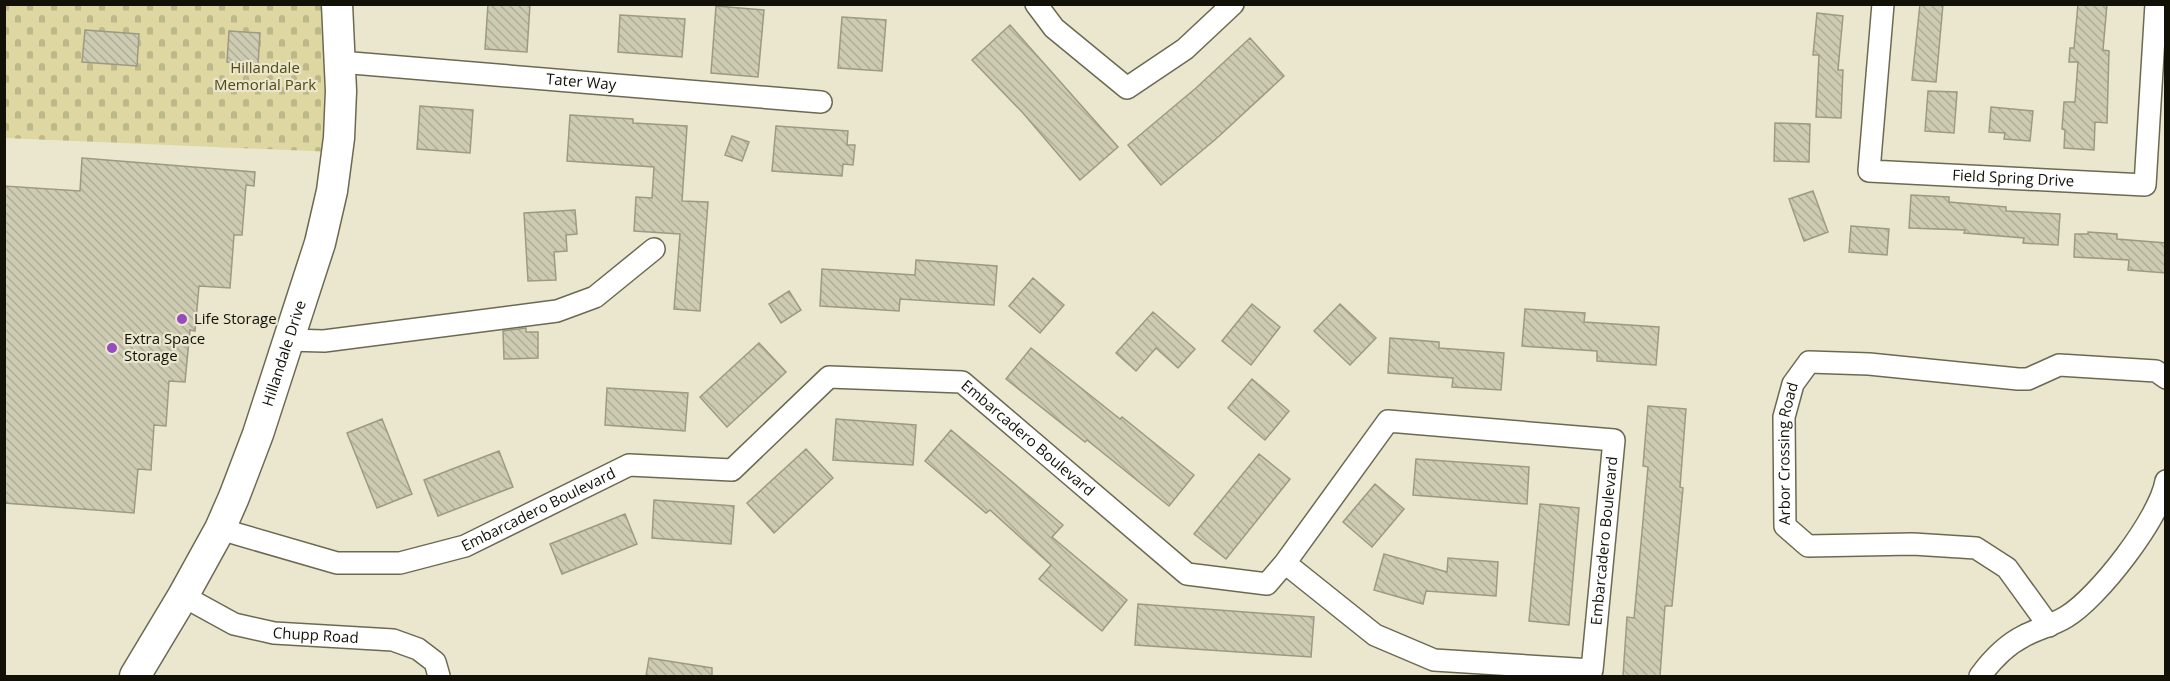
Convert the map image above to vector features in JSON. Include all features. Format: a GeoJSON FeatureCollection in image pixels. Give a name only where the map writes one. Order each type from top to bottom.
{"type":"FeatureCollection","features":[{"type":"Feature","properties":{"kind":"main road","name":"Hillandale Drive"},"geometry":{"type":"LineString","coordinates":[[135,676],[220,529],[258,434],[320,243],[332,191],[339,138],[341,91],[337,4]]}},
{"type":"Feature","properties":{"kind":"street"},"geometry":{"type":"LineString","coordinates":[[1036,4],[1054,28],[1127,88],[1185,49],[1233,4]]}},
{"type":"Feature","properties":{"kind":"street","name":"Field Spring Drive"},"geometry":{"type":"LineString","coordinates":[[1883,4],[1869,171],[2145,185],[2156,4]]}},
{"type":"Feature","properties":{"kind":"street","name":"Tater Way"},"geometry":{"type":"LineString","coordinates":[[340,62],[821,102]]}},
{"type":"Feature","properties":{"kind":"street"},"geometry":{"type":"LineString","coordinates":[[288,340],[324,341],[557,311],[595,297],[654,249]]}},
{"type":"Feature","properties":{"kind":"street","name":"Arbor Crossing Road"},"geometry":{"type":"LineString","coordinates":[[2049,626],[2007,568],[1976,548],[1913,544],[1808,546],[1785,526],[1784,417],[1793,384],[1809,362],[1869,364],[2018,379],[2028,379],[2059,365],[2156,370],[2166,378]]}},
{"type":"Feature","properties":{"kind":"street","name":"Embarcadero Boulevard"},"geometry":{"type":"LineString","coordinates":[[220,529],[337,563],[400,563],[465,546],[629,465],[732,470],[829,377],[962,382],[1187,574],[1267,584],[1285,563],[1388,421],[1614,440],[1592,670],[1434,660],[1375,635],[1285,563]]}},
{"type":"Feature","properties":{"kind":"street"},"geometry":{"type":"LineString","coordinates":[[1980,676],[1990,662],[2021,637],[2067,616],[2089,599],[2158,521],[2166,481]]}},
{"type":"Feature","properties":{"kind":"street","name":"Chupp Road"},"geometry":{"type":"LineString","coordinates":[[183,596],[234,624],[274,633],[393,640],[418,649],[435,662],[439,676]]}},
{"type":"Feature","properties":{"kind":"green space","name":"Hillandale Memorial Park"},"geometry":{"type":"Polygon","coordinates":[[[5,5],[339,5],[334,152],[5,138],[5,5]]]}},
{"type":"Feature","properties":{"kind":"building"},"geometry":{"type":"Polygon","coordinates":[[[488,4],[530,4],[527,52],[485,49],[488,4]]]}},
{"type":"Feature","properties":{"kind":"building"},"geometry":{"type":"Polygon","coordinates":[[[1920,4],[1943,4],[1936,82],[1912,80],[1920,4]]]}},
{"type":"Feature","properties":{"kind":"building"},"geometry":{"type":"Polygon","coordinates":[[[2078,4],[2107,4],[2103,50],[2109,51],[2107,123],[2095,122],[2094,150],[2064,148],[2065,130],[2062,129],[2064,102],[2075,102],[2078,62],[2069,62],[2070,48],[2074,48],[2078,4]]]}},
{"type":"Feature","properties":{"kind":"building"},"geometry":{"type":"Polygon","coordinates":[[[716,6],[764,10],[758,77],[711,73],[716,6]]]}},
{"type":"Feature","properties":{"kind":"building"},"geometry":{"type":"Polygon","coordinates":[[[1817,13],[1843,16],[1838,70],[1843,70],[1841,118],[1816,117],[1819,55],[1813,55],[1817,13]]]}},
{"type":"Feature","properties":{"kind":"building"},"geometry":{"type":"Polygon","coordinates":[[[620,15],[685,19],[682,57],[618,52],[620,15]]]}},
{"type":"Feature","properties":{"kind":"building"},"geometry":{"type":"Polygon","coordinates":[[[842,17],[886,20],[882,71],[838,68],[842,17]]]}},
{"type":"Feature","properties":{"kind":"building"},"geometry":{"type":"Polygon","coordinates":[[[1010,25],[1118,147],[1080,180],[1023,113],[972,60],[1010,25]]]}},
{"type":"Feature","properties":{"kind":"building"},"geometry":{"type":"Polygon","coordinates":[[[85,30],[139,34],[137,66],[82,62],[85,30]]]}},
{"type":"Feature","properties":{"kind":"building"},"geometry":{"type":"Polygon","coordinates":[[[229,31],[260,33],[258,64],[227,62],[229,31]]]}},
{"type":"Feature","properties":{"kind":"building"},"geometry":{"type":"Polygon","coordinates":[[[1250,38],[1284,76],[1217,138],[1161,185],[1128,145],[1196,88],[1250,38]]]}},
{"type":"Feature","properties":{"kind":"building"},"geometry":{"type":"Polygon","coordinates":[[[1928,91],[1957,92],[1954,133],[1925,131],[1928,91]]]}},
{"type":"Feature","properties":{"kind":"building"},"geometry":{"type":"Polygon","coordinates":[[[420,106],[473,110],[470,153],[417,149],[420,106]]]}},
{"type":"Feature","properties":{"kind":"building"},"geometry":{"type":"Polygon","coordinates":[[[1991,107],[2033,111],[2030,141],[2004,139],[2005,133],[1989,132],[1991,107]]]}},
{"type":"Feature","properties":{"kind":"building"},"geometry":{"type":"Polygon","coordinates":[[[570,115],[633,119],[633,123],[687,126],[682,201],[708,202],[700,311],[674,309],[680,234],[634,231],[636,197],[652,198],[654,167],[567,161],[570,115]]]}},
{"type":"Feature","properties":{"kind":"building"},"geometry":{"type":"Polygon","coordinates":[[[1775,123],[1810,124],[1809,162],[1774,161],[1775,123]]]}},
{"type":"Feature","properties":{"kind":"building"},"geometry":{"type":"Polygon","coordinates":[[[776,126],[848,131],[847,145],[855,145],[853,165],[843,164],[842,176],[772,171],[776,126]]]}},
{"type":"Feature","properties":{"kind":"building"},"geometry":{"type":"Polygon","coordinates":[[[732,136],[749,142],[742,161],[725,155],[732,136]]]}},
{"type":"Feature","properties":{"kind":"building"},"geometry":{"type":"Polygon","coordinates":[[[82,158],[255,172],[254,186],[246,185],[242,235],[234,235],[230,288],[199,286],[195,331],[190,330],[185,382],[169,381],[166,426],[154,425],[151,470],[138,469],[134,513],[4,503],[4,186],[80,191],[82,158]]]}},
{"type":"Feature","properties":{"kind":"building"},"geometry":{"type":"Polygon","coordinates":[[[1813,191],[1828,232],[1804,241],[1789,199],[1813,191]]]}},
{"type":"Feature","properties":{"kind":"building"},"geometry":{"type":"Polygon","coordinates":[[[1911,195],[1949,197],[1949,202],[2006,207],[2006,211],[2060,214],[2058,245],[2023,243],[2024,238],[1964,233],[1965,230],[1909,228],[1911,195]]]}},
{"type":"Feature","properties":{"kind":"building"},"geometry":{"type":"Polygon","coordinates":[[[575,210],[577,234],[566,235],[567,251],[554,252],[556,280],[528,281],[524,213],[575,210]]]}},
{"type":"Feature","properties":{"kind":"building"},"geometry":{"type":"Polygon","coordinates":[[[1851,226],[1889,229],[1887,255],[1849,252],[1851,226]]]}},
{"type":"Feature","properties":{"kind":"building"},"geometry":{"type":"Polygon","coordinates":[[[2088,232],[2117,234],[2117,239],[2166,243],[2166,273],[2128,270],[2129,260],[2074,257],[2075,234],[2088,234],[2088,232]]]}},
{"type":"Feature","properties":{"kind":"building"},"geometry":{"type":"Polygon","coordinates":[[[916,260],[997,266],[994,305],[900,299],[899,311],[820,306],[822,269],[915,275],[916,260]]]}},
{"type":"Feature","properties":{"kind":"building"},"geometry":{"type":"Polygon","coordinates":[[[1033,278],[1064,305],[1040,333],[1009,306],[1033,278]]]}},
{"type":"Feature","properties":{"kind":"building"},"geometry":{"type":"Polygon","coordinates":[[[789,291],[801,310],[781,323],[769,304],[789,291]]]}},
{"type":"Feature","properties":{"kind":"building"},"geometry":{"type":"Polygon","coordinates":[[[1252,304],[1280,327],[1251,365],[1222,341],[1252,304]]]}},
{"type":"Feature","properties":{"kind":"building"},"geometry":{"type":"Polygon","coordinates":[[[1340,304],[1376,338],[1350,365],[1314,331],[1340,304]]]}},
{"type":"Feature","properties":{"kind":"building"},"geometry":{"type":"Polygon","coordinates":[[[1525,309],[1585,313],[1584,322],[1659,327],[1656,365],[1597,361],[1597,351],[1522,346],[1525,309]]]}},
{"type":"Feature","properties":{"kind":"building"},"geometry":{"type":"Polygon","coordinates":[[[1153,312],[1195,349],[1178,368],[1156,348],[1136,371],[1116,353],[1153,312]]]}},
{"type":"Feature","properties":{"kind":"building"},"geometry":{"type":"Polygon","coordinates":[[[526,328],[526,332],[538,332],[538,358],[504,359],[503,331],[526,328]]]}},
{"type":"Feature","properties":{"kind":"building"},"geometry":{"type":"Polygon","coordinates":[[[1390,338],[1439,342],[1439,348],[1504,353],[1501,390],[1452,387],[1453,378],[1388,373],[1390,338]]]}},
{"type":"Feature","properties":{"kind":"building"},"geometry":{"type":"Polygon","coordinates":[[[759,343],[786,372],[727,427],[700,397],[759,343]]]}},
{"type":"Feature","properties":{"kind":"building"},"geometry":{"type":"Polygon","coordinates":[[[1031,348],[1194,475],[1169,506],[1006,379],[1031,348]]]}},
{"type":"Feature","properties":{"kind":"building"},"geometry":{"type":"Polygon","coordinates":[[[1252,379],[1289,411],[1265,440],[1228,408],[1252,379]]]}},
{"type":"Feature","properties":{"kind":"building"},"geometry":{"type":"Polygon","coordinates":[[[607,388],[688,393],[685,431],[605,425],[607,388]]]}},
{"type":"Feature","properties":{"kind":"building"},"geometry":{"type":"Polygon","coordinates":[[[1648,406],[1686,409],[1680,487],[1683,488],[1672,606],[1665,606],[1660,676],[1623,676],[1627,617],[1634,618],[1648,467],[1643,466],[1648,406]]]}},
{"type":"Feature","properties":{"kind":"building"},"geometry":{"type":"Polygon","coordinates":[[[382,419],[412,494],[377,508],[347,433],[382,419]]]}},
{"type":"Feature","properties":{"kind":"building"},"geometry":{"type":"Polygon","coordinates":[[[836,419],[916,425],[913,465],[833,460],[836,419]]]}},
{"type":"Feature","properties":{"kind":"building"},"geometry":{"type":"Polygon","coordinates":[[[951,430],[1063,525],[1052,537],[1127,600],[1102,631],[1039,579],[1051,565],[990,510],[986,513],[925,461],[951,430]]]}},
{"type":"Feature","properties":{"kind":"building"},"geometry":{"type":"Polygon","coordinates":[[[806,449],[833,478],[774,533],[747,503],[806,449]]]}},
{"type":"Feature","properties":{"kind":"building"},"geometry":{"type":"Polygon","coordinates":[[[499,451],[513,487],[438,516],[424,480],[499,451]]]}},
{"type":"Feature","properties":{"kind":"building"},"geometry":{"type":"Polygon","coordinates":[[[1259,454],[1290,479],[1226,559],[1194,534],[1259,454]]]}},
{"type":"Feature","properties":{"kind":"building"},"geometry":{"type":"Polygon","coordinates":[[[1416,459],[1529,467],[1527,504],[1413,495],[1416,459]]]}},
{"type":"Feature","properties":{"kind":"building"},"geometry":{"type":"Polygon","coordinates":[[[1375,484],[1404,509],[1372,547],[1343,522],[1375,484]]]}},
{"type":"Feature","properties":{"kind":"building"},"geometry":{"type":"Polygon","coordinates":[[[654,500],[734,506],[731,544],[652,538],[654,500]]]}},
{"type":"Feature","properties":{"kind":"building"},"geometry":{"type":"Polygon","coordinates":[[[1540,504],[1579,508],[1569,625],[1529,621],[1540,504]]]}},
{"type":"Feature","properties":{"kind":"building"},"geometry":{"type":"Polygon","coordinates":[[[625,514],[637,544],[562,574],[550,544],[625,514]]]}},
{"type":"Feature","properties":{"kind":"building"},"geometry":{"type":"Polygon","coordinates":[[[1384,554],[1447,572],[1448,558],[1498,562],[1496,596],[1426,591],[1423,604],[1374,590],[1384,554]]]}},
{"type":"Feature","properties":{"kind":"building"},"geometry":{"type":"Polygon","coordinates":[[[1138,604],[1314,617],[1311,657],[1135,645],[1138,604]]]}},
{"type":"Feature","properties":{"kind":"building"},"geometry":{"type":"Polygon","coordinates":[[[649,658],[712,668],[712,676],[646,676],[649,658]]]}},
{"type":"Feature","properties":{"kind":"place","name":"Life Storage"},"geometry":{"type":"Point","coordinates":[182,319]}},
{"type":"Feature","properties":{"kind":"place","name":"Extra Space Storage"},"geometry":{"type":"Point","coordinates":[112,348]}}]}
